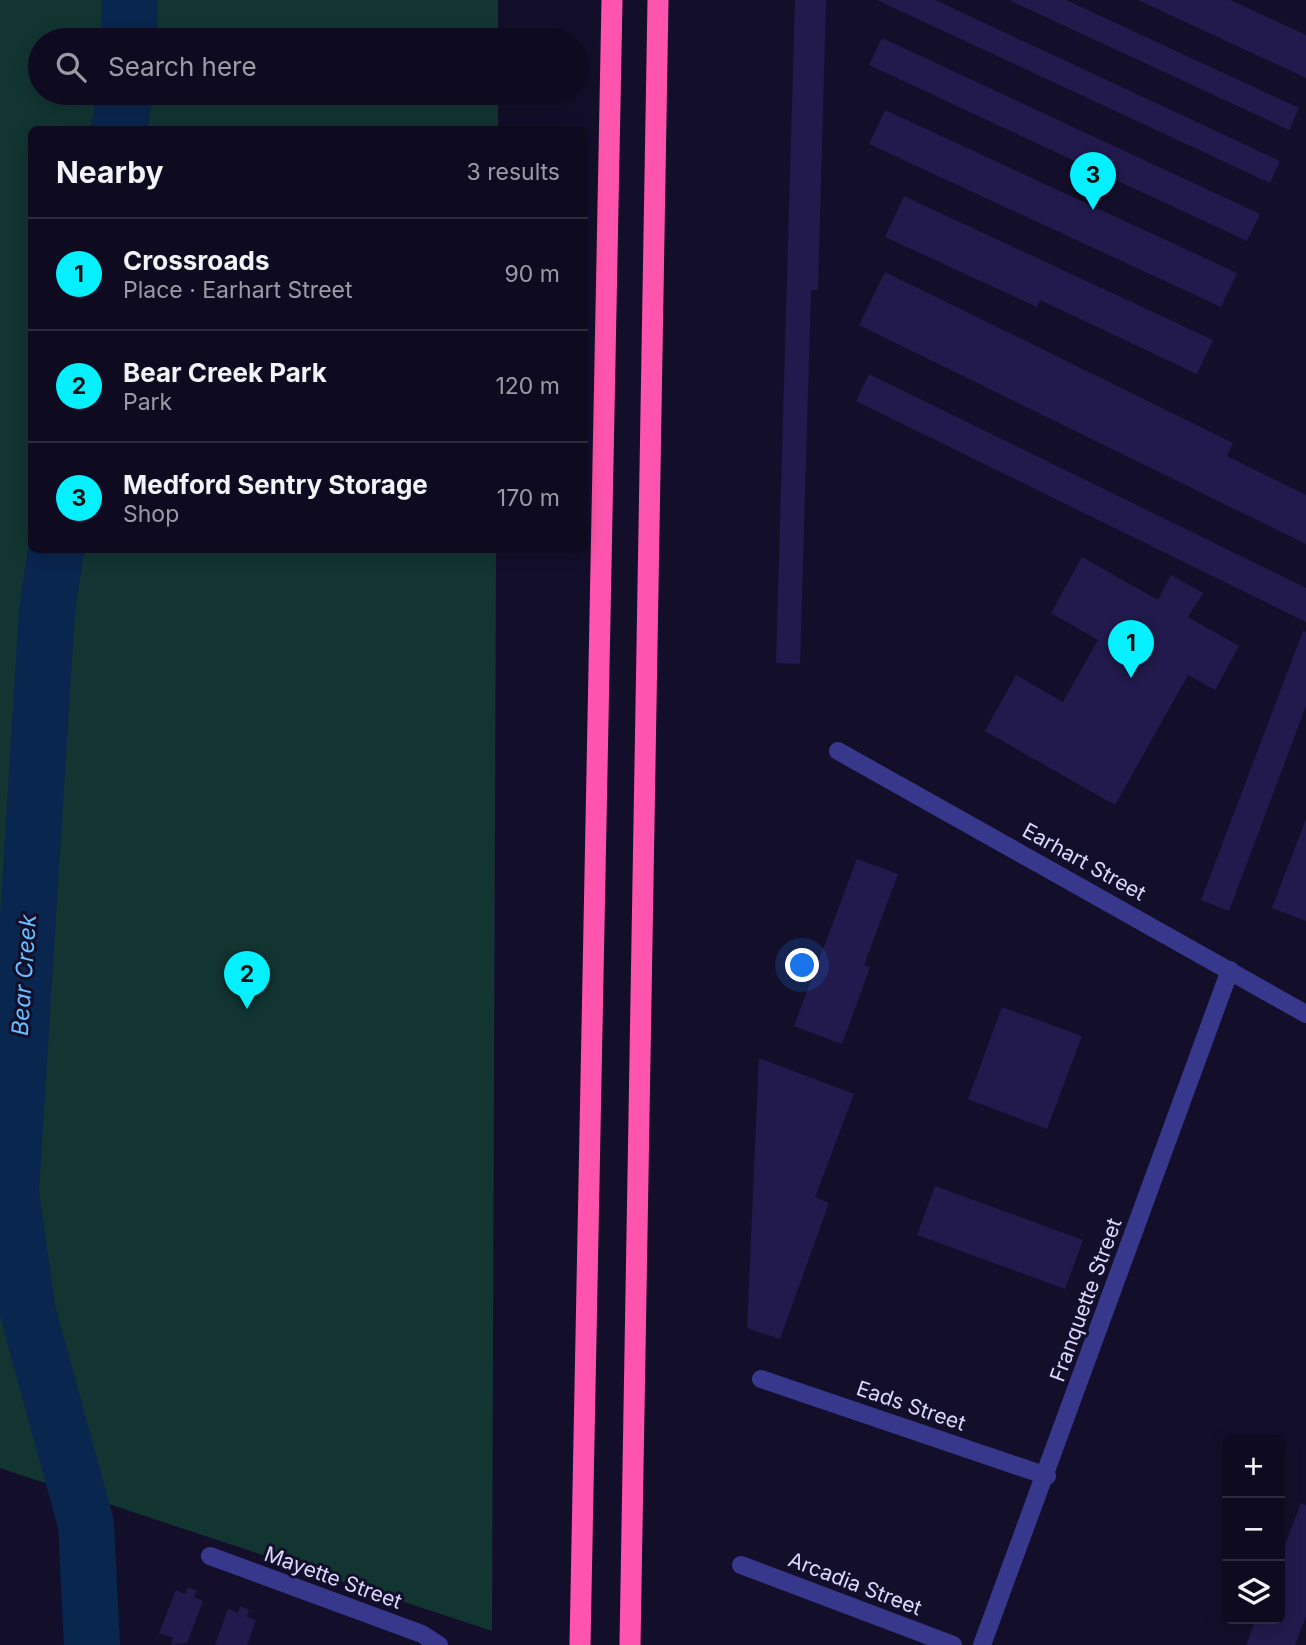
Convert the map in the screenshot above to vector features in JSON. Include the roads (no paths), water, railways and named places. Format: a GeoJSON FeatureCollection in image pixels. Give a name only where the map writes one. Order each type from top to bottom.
{"type":"FeatureCollection","features":[{"type":"Feature","properties":{"kind":"highway"},"geometry":{"type":"LineString","coordinates":[[580,1645],[612,0]]}},
{"type":"Feature","properties":{"kind":"highway"},"geometry":{"type":"LineString","coordinates":[[630,1645],[658,0]]}},
{"type":"Feature","properties":{"kind":"street","name":"Earhart Street"},"geometry":{"type":"LineString","coordinates":[[838,751],[1306,1014]]}},
{"type":"Feature","properties":{"kind":"street","name":"Franquette Street"},"geometry":{"type":"LineString","coordinates":[[982,1645],[1230,970]]}},
{"type":"Feature","properties":{"kind":"street","name":"Eads Street"},"geometry":{"type":"LineString","coordinates":[[761,1379],[1046,1476]]}},
{"type":"Feature","properties":{"kind":"street","name":"Mayette Street"},"geometry":{"type":"LineString","coordinates":[[210,1556],[422,1634],[439,1645]]}},
{"type":"Feature","properties":{"kind":"street","name":"Arcadia Street"},"geometry":{"type":"LineString","coordinates":[[741,1566],[953,1645]]}},
{"type":"Feature","properties":{"kind":"waterway","name":"Bear Creek"},"geometry":{"type":"LineString","coordinates":[[129,28],[130,0]]}},
{"type":"Feature","properties":{"kind":"waterway","name":"Bear Creek"},"geometry":{"type":"LineString","coordinates":[[120,126],[123,105]]}},
{"type":"Feature","properties":{"kind":"waterway","name":"Bear Creek"},"geometry":{"type":"LineString","coordinates":[[56,553],[47,611],[11,1192],[28,1313],[86,1524],[92,1645]]}},
{"type":"Feature","properties":{"kind":"place","name":"Medford Sentry Storage"},"geometry":{"type":"Point","coordinates":[1093,210]}},
{"type":"Feature","properties":{"kind":"place","name":"Crossroads"},"geometry":{"type":"Point","coordinates":[1131,678]}},
{"type":"Feature","properties":{"kind":"place","name":"Bear Creek Park"},"geometry":{"type":"Point","coordinates":[247,1009]}}]}
